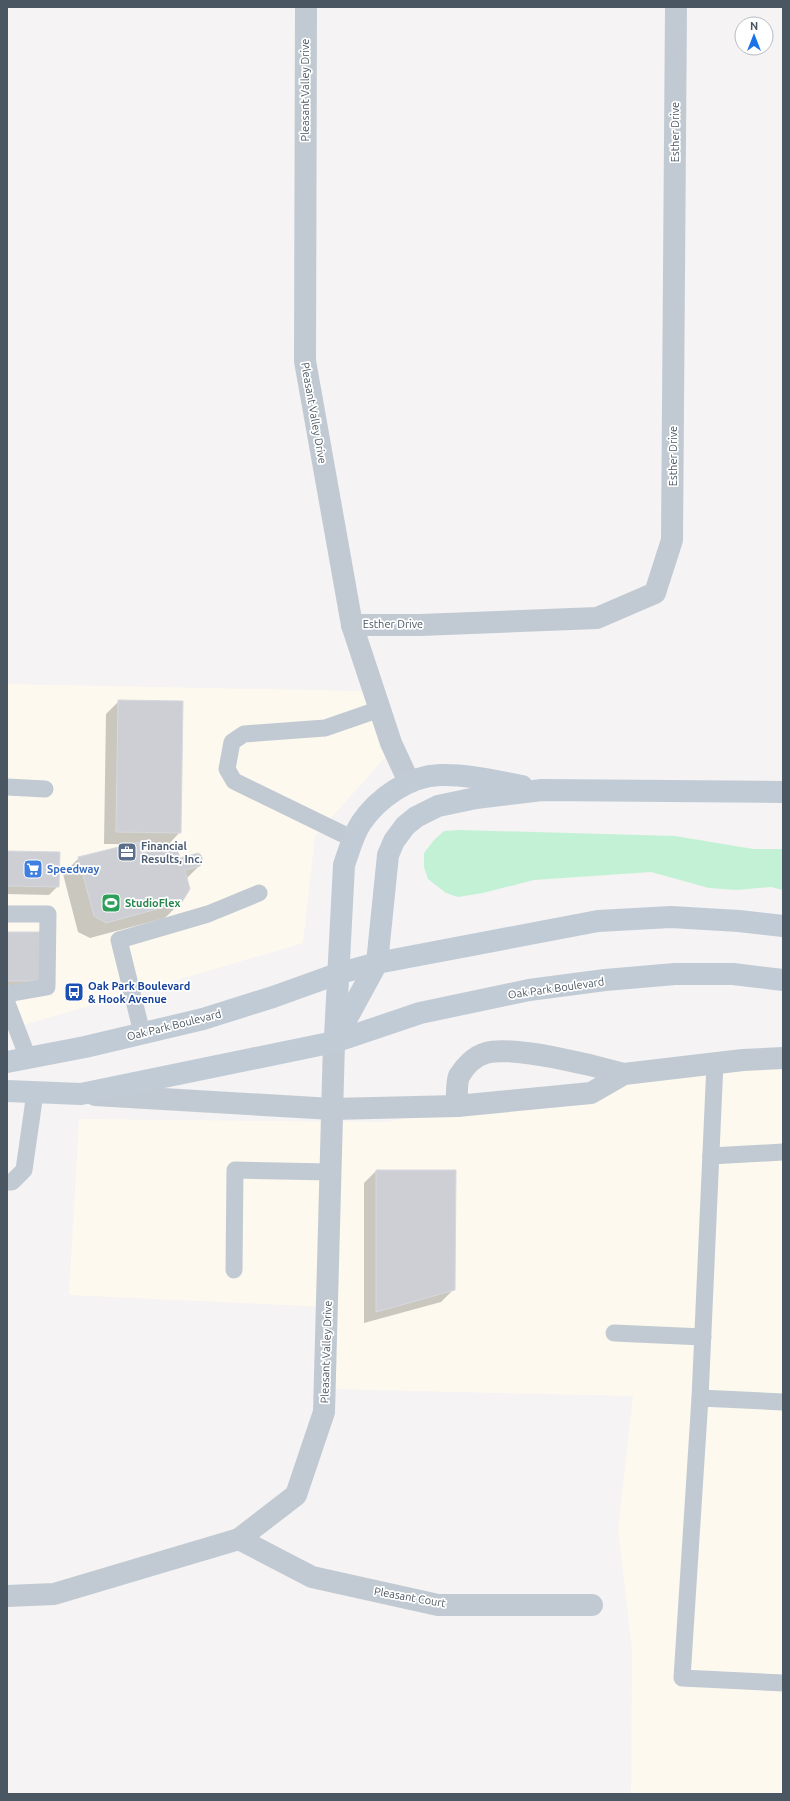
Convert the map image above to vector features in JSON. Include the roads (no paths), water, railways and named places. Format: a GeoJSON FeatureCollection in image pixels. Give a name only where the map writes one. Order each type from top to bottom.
{"type":"FeatureCollection","features":[{"type":"Feature","properties":{"kind":"street","name":"Pleasant Valley Drive"},"geometry":{"type":"LineString","coordinates":[[306,7],[305,361],[352,625],[391,744],[409,782]]}},
{"type":"Feature","properties":{"kind":"street","name":"Esther Drive"},"geometry":{"type":"LineString","coordinates":[[352,625],[420,625],[597,618],[655,593],[672,540],[676,7]]}},
{"type":"Feature","properties":{"kind":"street"},"geometry":{"type":"LineString","coordinates":[[332,1109],[334,1042],[344,865],[361,823],[386,796],[409,782],[439,775],[472,777],[542,790]]}},
{"type":"Feature","properties":{"kind":"street"},"geometry":{"type":"LineString","coordinates":[[334,1042],[377,963],[388,855],[394,841],[405,826],[416,817],[438,806],[476,798],[542,790],[783,792]]}},
{"type":"Feature","properties":{"kind":"street","name":"Oak Park Boulevard"},"geometry":{"type":"LineString","coordinates":[[17,1060],[85,1047],[203,1019],[338,974],[377,963],[598,921],[671,917],[739,921],[783,926]]}},
{"type":"Feature","properties":{"kind":"street","name":"Oak Park Boulevard"},"geometry":{"type":"LineString","coordinates":[[81,1094],[334,1042],[420,1013],[529,990],[605,980],[675,974],[733,974],[783,980]]}},
{"type":"Feature","properties":{"kind":"street","name":"Oak Park Boulevard"},"geometry":{"type":"LineString","coordinates":[[457,1106],[458,1078],[469,1062],[485,1053],[503,1050],[595,1065],[624,1074]]}},
{"type":"Feature","properties":{"kind":"street","name":"Oak Park Boulevard"},"geometry":{"type":"LineString","coordinates":[[7,1091],[332,1109],[457,1106],[591,1093],[624,1074],[715,1063],[783,1058]]}},
{"type":"Feature","properties":{"kind":"street","name":"Pleasant Valley Drive"},"geometry":{"type":"LineString","coordinates":[[7,1596],[54,1594],[239,1539],[296,1494],[324,1412],[332,1109]]}},
{"type":"Feature","properties":{"kind":"street","name":"Pleasant Court"},"geometry":{"type":"LineString","coordinates":[[239,1539],[312,1578],[438,1605],[592,1605]]}},
{"type":"Feature","properties":{"kind":"lane"},"geometry":{"type":"LineString","coordinates":[[354,839],[234,781],[227,769],[232,742],[244,734],[325,728],[380,709]]}},
{"type":"Feature","properties":{"kind":"lane"},"geometry":{"type":"LineString","coordinates":[[7,787],[45,788]]}},
{"type":"Feature","properties":{"kind":"lane"},"geometry":{"type":"LineString","coordinates":[[142,1034],[119,940],[208,914],[259,893]]}},
{"type":"Feature","properties":{"kind":"lane"},"geometry":{"type":"LineString","coordinates":[[7,914],[48,914],[47,987],[7,994]]}},
{"type":"Feature","properties":{"kind":"lane"},"geometry":{"type":"LineString","coordinates":[[7,1003],[17,1060]]}},
{"type":"Feature","properties":{"kind":"lane"},"geometry":{"type":"LineString","coordinates":[[715,1063],[700,1398],[682,1678],[783,1683]]}},
{"type":"Feature","properties":{"kind":"lane"},"geometry":{"type":"LineString","coordinates":[[7,1182],[12,1182],[24,1170],[35,1093]]}},
{"type":"Feature","properties":{"kind":"lane"},"geometry":{"type":"LineString","coordinates":[[711,1156],[783,1152]]}},
{"type":"Feature","properties":{"kind":"lane"},"geometry":{"type":"LineString","coordinates":[[234,1270],[235,1170],[330,1172]]}},
{"type":"Feature","properties":{"kind":"lane"},"geometry":{"type":"LineString","coordinates":[[614,1333],[703,1337]]}},
{"type":"Feature","properties":{"kind":"lane"},"geometry":{"type":"LineString","coordinates":[[700,1398],[783,1402]]}},
{"type":"Feature","properties":{"kind":"place","name":"Financial Results, Inc."},"geometry":{"type":"Point","coordinates":[127,852]}},
{"type":"Feature","properties":{"kind":"place","name":"Speedway"},"geometry":{"type":"Point","coordinates":[33,869]}},
{"type":"Feature","properties":{"kind":"place","name":"StudioFlex"},"geometry":{"type":"Point","coordinates":[111,903]}},
{"type":"Feature","properties":{"kind":"place","name":"Oak Park Boulevard & Hook Avenue"},"geometry":{"type":"Point","coordinates":[74,992]}}]}
